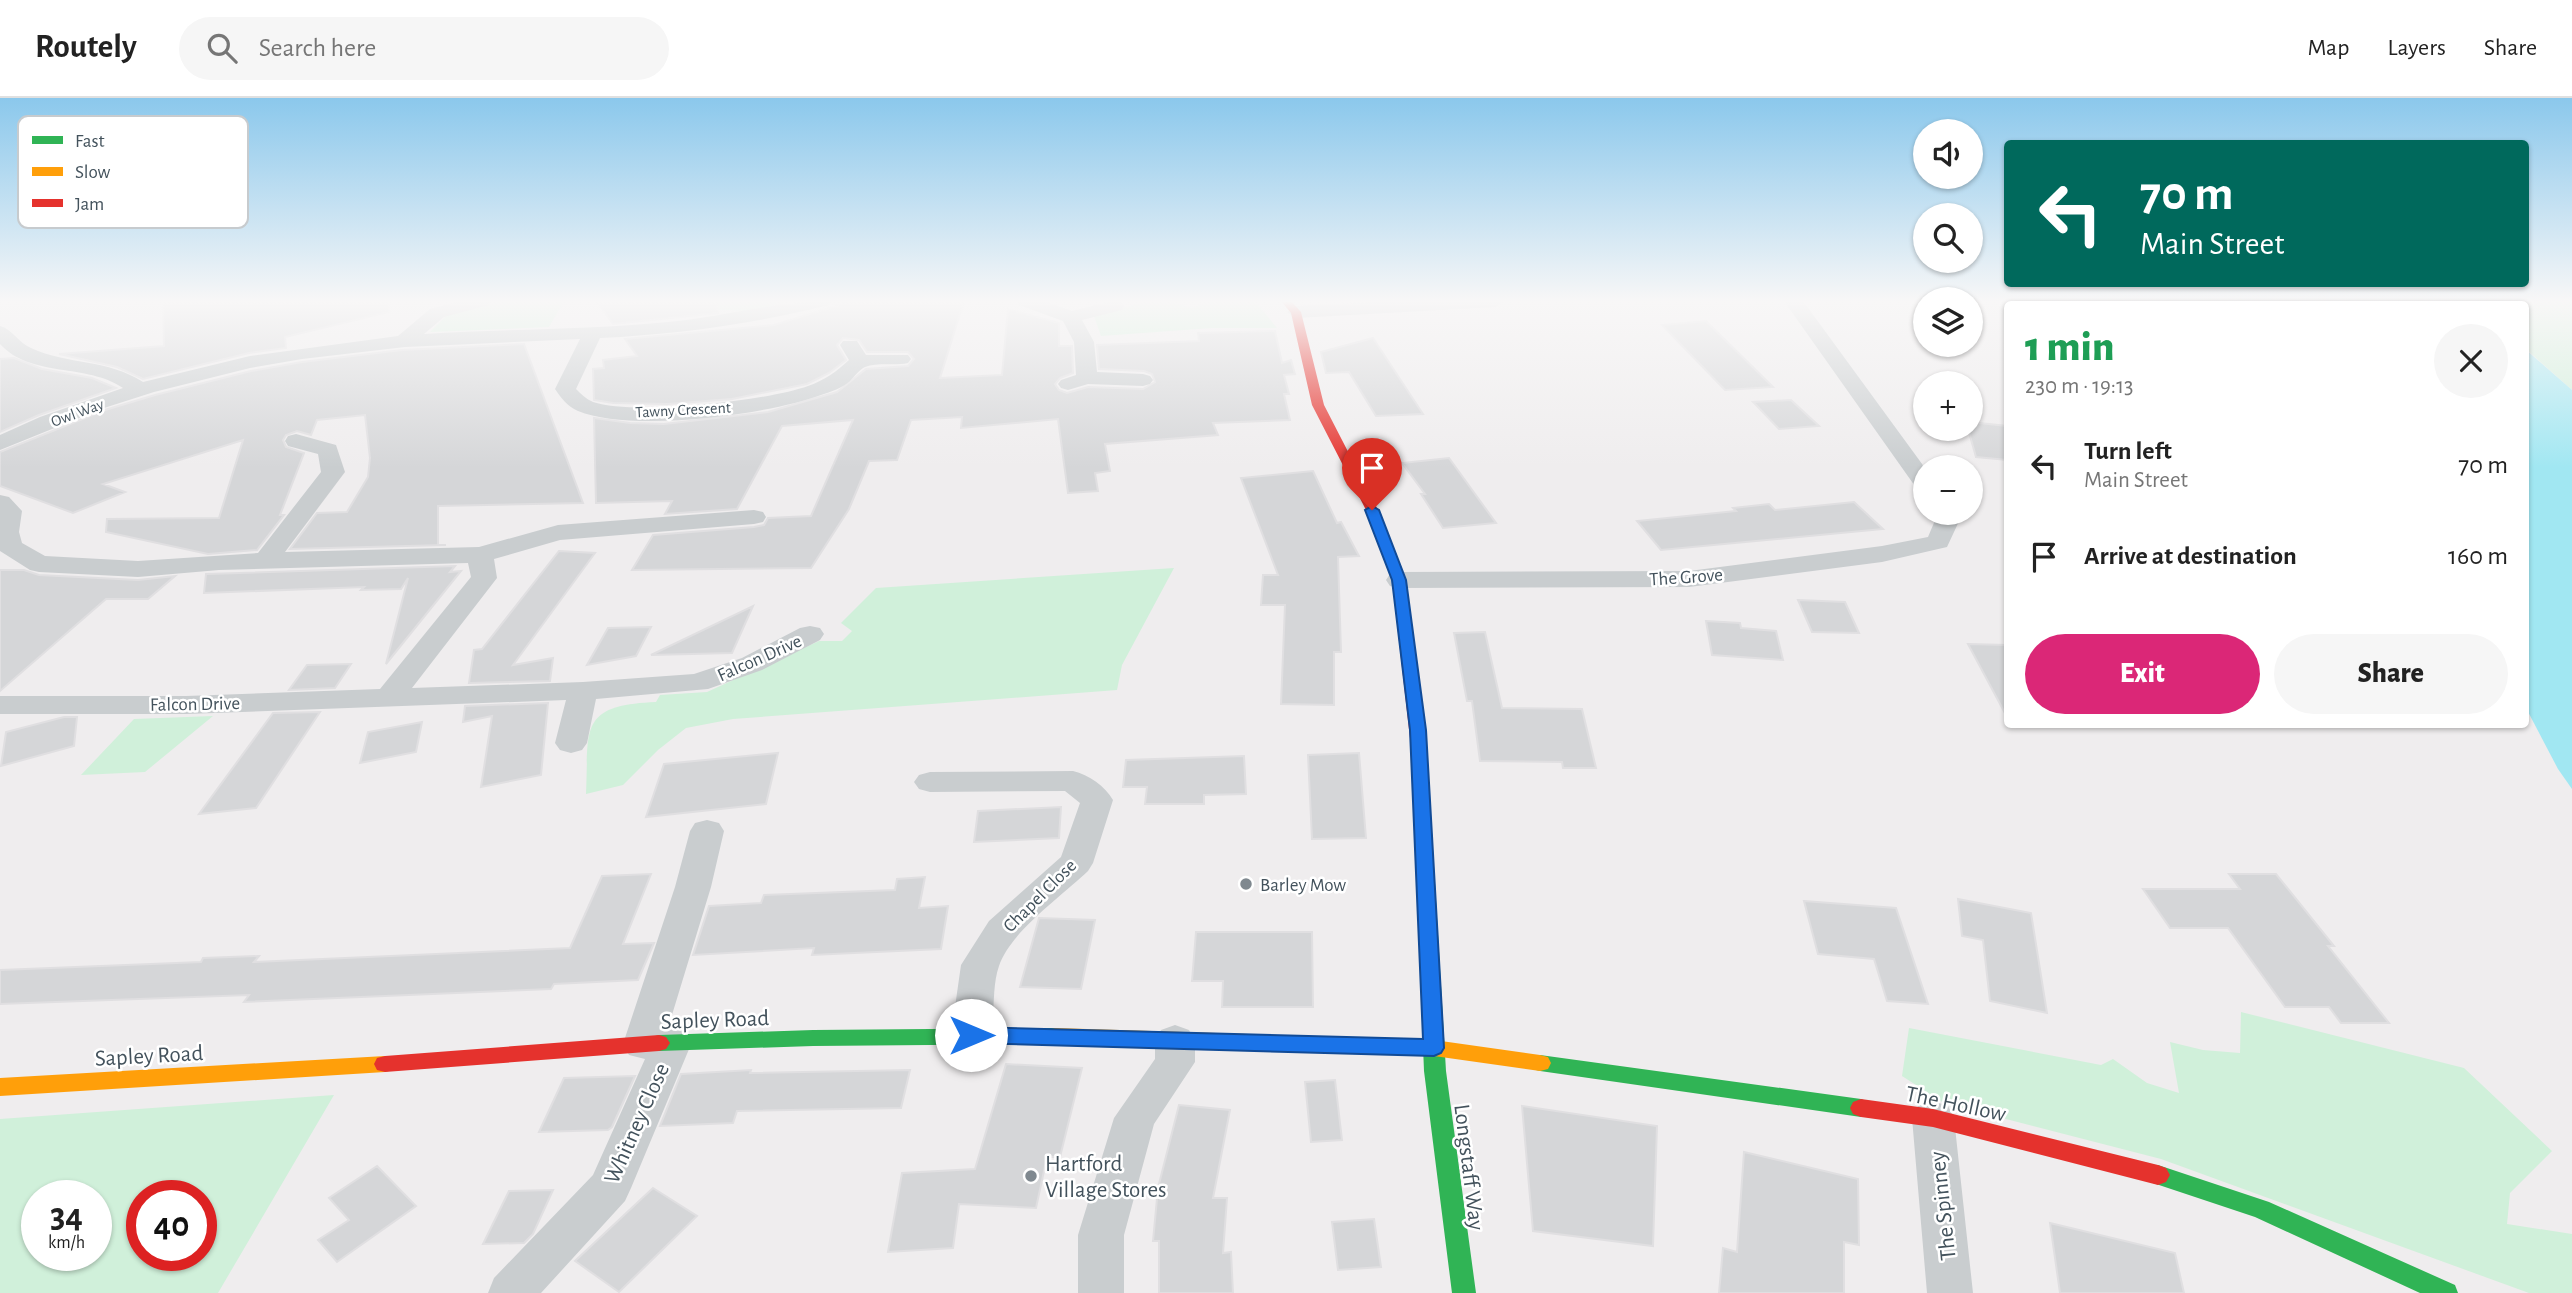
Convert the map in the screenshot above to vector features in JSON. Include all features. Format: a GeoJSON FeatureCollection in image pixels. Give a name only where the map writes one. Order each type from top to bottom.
{"type":"FeatureCollection","features":[{"type":"Feature","properties":{"kind":"street"},"geometry":{"type":"LineString","coordinates":[[42,357],[117,375],[141,390]]}},
{"type":"Feature","properties":{"kind":"street","name":"Owl Way"},"geometry":{"type":"LineString","coordinates":[[0,443],[141,390],[228,366],[283,357]]}},
{"type":"Feature","properties":{"kind":"street","name":"Tawny Crescent"},"geometry":{"type":"LineString","coordinates":[[581,357],[565,390],[573,400],[594,409],[635,413],[776,402],[836,382],[853,357]]}},
{"type":"Feature","properties":{"kind":"street","name":"Tawny Crescent"},"geometry":{"type":"LineString","coordinates":[[884,357],[901,359]]}},
{"type":"Feature","properties":{"kind":"street"},"geometry":{"type":"LineString","coordinates":[[1081,357],[1077,381],[1143,380]]}},
{"type":"Feature","properties":{"kind":"street","name":"Longstaff Way"},"geometry":{"type":"LineString","coordinates":[[1305,357],[1318,405],[1372,510],[1399,580],[1418,730],[1434,1048],[1464,1293]]}},
{"type":"Feature","properties":{"kind":"street"},"geometry":{"type":"LineString","coordinates":[[1833,357],[1913,467]]}},
{"type":"Feature","properties":{"kind":"street"},"geometry":{"type":"LineString","coordinates":[[265,561],[332,472],[328,450],[296,441]]}},
{"type":"Feature","properties":{"kind":"street"},"geometry":{"type":"LineString","coordinates":[[0,502],[10,511],[6,532],[10,547],[39,564],[138,569],[265,561],[480,555],[558,533],[754,518]]}},
{"type":"Feature","properties":{"kind":"street","name":"The Grove"},"geometry":{"type":"LineString","coordinates":[[1399,580],[1689,579],[1881,554],[1937,542],[1945,525]]}},
{"type":"Feature","properties":{"kind":"street"},"geometry":{"type":"LineString","coordinates":[[390,696],[484,578],[480,555]]}},
{"type":"Feature","properties":{"kind":"street","name":"Falcon Drive"},"geometry":{"type":"LineString","coordinates":[[0,705],[186,705],[583,691],[698,683],[752,664],[810,634]]}},
{"type":"Feature","properties":{"kind":"street"},"geometry":{"type":"LineString","coordinates":[[571,743],[583,691]]}},
{"type":"Feature","properties":{"kind":"street","name":"Chapel Close"},"geometry":{"type":"LineString","coordinates":[[930,782],[1073,781],[1097,800],[1076,863],[1002,930],[980,965],[971,1035]]}},
{"type":"Feature","properties":{"kind":"street","name":"Whitney Close"},"geometry":{"type":"LineString","coordinates":[[511,1293],[609,1188],[658,1043],[707,831]]}},
{"type":"Feature","properties":{"kind":"street","name":"Sapley Road"},"geometry":{"type":"LineString","coordinates":[[0,1087],[409,1063],[658,1043],[971,1035],[1434,1048]]}},
{"type":"Feature","properties":{"kind":"street"},"geometry":{"type":"LineString","coordinates":[[1101,1293],[1101,1235],[1135,1118],[1175,1062],[1175,1041]]}},
{"type":"Feature","properties":{"kind":"street","name":"The Hollow"},"geometry":{"type":"LineString","coordinates":[[1434,1048],[1933,1118],[2139,1169],[2261,1209],[2446,1293]]}},
{"type":"Feature","properties":{"kind":"street","name":"The Spinney"},"geometry":{"type":"LineString","coordinates":[[1933,1118],[1950,1293]]}},
{"type":"Feature","properties":{"kind":"green space"},"geometry":{"type":"Polygon","coordinates":[[[2535,357],[2572,357],[2572,390],[2535,357]]]}},
{"type":"Feature","properties":{"kind":"green space"},"geometry":{"type":"Polygon","coordinates":[[[1174,568],[1122,665],[1117,690],[733,719],[686,728],[658,750],[623,785],[586,794],[589,737],[600,715],[613,708],[656,702],[660,695],[707,692],[819,641],[842,641],[852,631],[841,623],[876,588],[1174,568]]]}},
{"type":"Feature","properties":{"kind":"green space"},"geometry":{"type":"Polygon","coordinates":[[[213,716],[145,772],[81,775],[134,719],[213,716]]]}},
{"type":"Feature","properties":{"kind":"green space"},"geometry":{"type":"Polygon","coordinates":[[[2241,1012],[2464,1068],[2552,1151],[2510,1193],[2507,1224],[2572,1234],[2572,1293],[2529,1293],[2161,1159],[1944,1103],[1902,1076],[1909,1028],[2101,1065],[2113,1059],[2147,1083],[2179,1093],[2170,1042],[2203,1050],[2240,1053],[2241,1012]]]}},
{"type":"Feature","properties":{"kind":"green space"},"geometry":{"type":"Polygon","coordinates":[[[334,1095],[218,1293],[0,1293],[0,1119],[334,1095]]]}},
{"type":"Feature","properties":{"kind":"water"},"geometry":{"type":"Polygon","coordinates":[[[2529,357],[2534,357],[2572,390],[2572,789],[2558,769],[2529,714],[2529,357]]]}},
{"type":"Feature","properties":{"kind":"building"},"geometry":{"type":"Polygon","coordinates":[[[71,357],[234,357],[143,379],[117,367],[71,357]]]}},
{"type":"Feature","properties":{"kind":"building"},"geometry":{"type":"Polygon","coordinates":[[[346,357],[529,357],[583,503],[438,506],[438,545],[446,545],[290,549],[317,513],[347,512],[368,477],[370,458],[365,415],[317,420],[311,435],[297,431],[286,435],[283,440],[286,447],[304,453],[280,515],[284,515],[257,550],[208,554],[106,532],[107,519],[219,518],[243,440],[103,484],[125,492],[73,513],[0,486],[0,452],[105,410],[155,395],[251,371],[346,357]]]}},
{"type":"Feature","properties":{"kind":"building"},"geometry":{"type":"Polygon","coordinates":[[[630,357],[844,357],[846,360],[829,373],[807,384],[732,399],[668,404],[594,400],[593,369],[604,368],[603,360],[630,357]]]}},
{"type":"Feature","properties":{"kind":"building"},"geometry":{"type":"Polygon","coordinates":[[[912,357],[947,357],[940,378],[1002,375],[1004,357],[1072,357],[1073,373],[1060,378],[1055,384],[1059,390],[1067,393],[1088,387],[1143,389],[1155,382],[1152,374],[1144,371],[1099,369],[1098,357],[1281,357],[1282,363],[1291,360],[1295,374],[1284,375],[1289,394],[1284,394],[1290,420],[1213,423],[1218,435],[1105,444],[1110,471],[1095,473],[1098,491],[1068,493],[1058,419],[961,428],[962,417],[911,420],[897,460],[869,461],[849,509],[811,568],[632,570],[653,535],[754,527],[764,525],[768,518],[811,516],[853,420],[782,426],[737,509],[665,514],[672,501],[596,503],[594,418],[664,424],[768,412],[837,392],[866,369],[908,366],[914,359],[912,357]]]}},
{"type":"Feature","properties":{"kind":"building"},"geometry":{"type":"Polygon","coordinates":[[[1322,357],[1385,357],[1423,414],[1376,416],[1349,372],[1326,373],[1322,357]]]}},
{"type":"Feature","properties":{"kind":"building"},"geometry":{"type":"Polygon","coordinates":[[[1693,357],[1742,357],[1773,387],[1725,390],[1693,357]]]}},
{"type":"Feature","properties":{"kind":"building"},"geometry":{"type":"Polygon","coordinates":[[[14,358],[42,369],[92,378],[116,388],[0,432],[0,359],[14,358]]]}},
{"type":"Feature","properties":{"kind":"building"},"geometry":{"type":"Polygon","coordinates":[[[1791,400],[1819,426],[1779,429],[1753,402],[1791,400]]]}},
{"type":"Feature","properties":{"kind":"building"},"geometry":{"type":"Polygon","coordinates":[[[1983,423],[2004,426],[2004,460],[1975,455],[1971,441],[1983,441],[1983,423]]]}},
{"type":"Feature","properties":{"kind":"building"},"geometry":{"type":"Polygon","coordinates":[[[1449,458],[1496,523],[1443,528],[1421,494],[1425,494],[1402,463],[1449,458]]]}},
{"type":"Feature","properties":{"kind":"building"},"geometry":{"type":"Polygon","coordinates":[[[1313,471],[1337,523],[1341,522],[1359,556],[1338,557],[1341,652],[1334,652],[1334,705],[1281,704],[1285,605],[1261,605],[1263,575],[1278,575],[1241,478],[1313,471]]]}},
{"type":"Feature","properties":{"kind":"building"},"geometry":{"type":"Polygon","coordinates":[[[1854,502],[1883,529],[1661,550],[1637,521],[1736,511],[1733,508],[1769,504],[1775,510],[1854,502]]]}},
{"type":"Feature","properties":{"kind":"building"},"geometry":{"type":"Polygon","coordinates":[[[559,551],[595,553],[513,665],[553,658],[550,681],[469,683],[474,650],[482,649],[559,551]]]}},
{"type":"Feature","properties":{"kind":"building"},"geometry":{"type":"Polygon","coordinates":[[[455,566],[450,572],[461,571],[386,664],[408,578],[401,589],[361,590],[364,587],[204,593],[206,574],[455,566]]]}},
{"type":"Feature","properties":{"kind":"building"},"geometry":{"type":"Polygon","coordinates":[[[0,570],[24,570],[39,575],[138,580],[175,576],[148,599],[106,599],[0,691],[0,570]]]}},
{"type":"Feature","properties":{"kind":"building"},"geometry":{"type":"Polygon","coordinates":[[[1798,600],[1845,602],[1859,633],[1812,632],[1798,600]]]}},
{"type":"Feature","properties":{"kind":"building"},"geometry":{"type":"Polygon","coordinates":[[[753,606],[732,653],[651,655],[753,606]]]}},
{"type":"Feature","properties":{"kind":"building"},"geometry":{"type":"Polygon","coordinates":[[[1706,621],[1740,623],[1741,628],[1776,631],[1783,660],[1712,655],[1706,621]]]}},
{"type":"Feature","properties":{"kind":"building"},"geometry":{"type":"Polygon","coordinates":[[[651,627],[636,656],[587,665],[608,628],[651,627]]]}},
{"type":"Feature","properties":{"kind":"building"},"geometry":{"type":"Polygon","coordinates":[[[1485,632],[1502,708],[1582,709],[1596,768],[1563,768],[1562,762],[1480,761],[1472,701],[1467,701],[1454,633],[1485,632]]]}},
{"type":"Feature","properties":{"kind":"building"},"geometry":{"type":"Polygon","coordinates":[[[1968,644],[2004,645],[2004,711],[1968,644]]]}},
{"type":"Feature","properties":{"kind":"building"},"geometry":{"type":"Polygon","coordinates":[[[351,664],[335,688],[289,690],[307,665],[351,664]]]}},
{"type":"Feature","properties":{"kind":"building"},"geometry":{"type":"Polygon","coordinates":[[[548,703],[541,775],[481,787],[492,716],[463,722],[465,706],[548,703]]]}},
{"type":"Feature","properties":{"kind":"building"},"geometry":{"type":"Polygon","coordinates":[[[320,712],[256,808],[199,814],[273,713],[320,712]]]}},
{"type":"Feature","properties":{"kind":"building"},"geometry":{"type":"Polygon","coordinates":[[[64,717],[77,717],[74,746],[1,766],[6,732],[64,717]]]}},
{"type":"Feature","properties":{"kind":"building"},"geometry":{"type":"Polygon","coordinates":[[[422,722],[416,752],[360,763],[368,732],[422,722]]]}},
{"type":"Feature","properties":{"kind":"building"},"geometry":{"type":"Polygon","coordinates":[[[778,753],[766,804],[646,817],[664,764],[778,753]]]}},
{"type":"Feature","properties":{"kind":"building"},"geometry":{"type":"Polygon","coordinates":[[[1359,753],[1366,838],[1312,839],[1308,755],[1359,753]]]}},
{"type":"Feature","properties":{"kind":"building"},"geometry":{"type":"Polygon","coordinates":[[[1244,756],[1246,794],[1204,795],[1204,804],[1145,804],[1147,787],[1123,787],[1126,760],[1244,756]]]}},
{"type":"Feature","properties":{"kind":"building"},"geometry":{"type":"Polygon","coordinates":[[[1061,807],[1059,838],[974,842],[978,811],[1061,807]]]}},
{"type":"Feature","properties":{"kind":"building"},"geometry":{"type":"Polygon","coordinates":[[[651,874],[623,944],[654,943],[638,980],[554,984],[551,989],[244,1002],[249,995],[0,1004],[0,970],[201,962],[203,958],[259,956],[254,962],[570,948],[602,876],[651,874]]]}},
{"type":"Feature","properties":{"kind":"building"},"geometry":{"type":"Polygon","coordinates":[[[2229,874],[2276,874],[2334,946],[2328,946],[2389,1023],[2341,1023],[2329,1007],[2285,1007],[2228,928],[2170,928],[2143,889],[2240,889],[2229,874]]]}},
{"type":"Feature","properties":{"kind":"building"},"geometry":{"type":"Polygon","coordinates":[[[925,877],[919,908],[948,906],[941,949],[812,955],[814,948],[693,955],[709,906],[761,903],[764,895],[895,890],[897,879],[925,877]]]}},
{"type":"Feature","properties":{"kind":"building"},"geometry":{"type":"Polygon","coordinates":[[[1958,899],[2031,913],[2047,1013],[1990,1001],[1983,940],[1962,936],[1958,899]]]}},
{"type":"Feature","properties":{"kind":"building"},"geometry":{"type":"Polygon","coordinates":[[[1804,901],[1896,908],[1928,1004],[1887,1001],[1874,959],[1818,954],[1804,901]]]}},
{"type":"Feature","properties":{"kind":"building"},"geometry":{"type":"Polygon","coordinates":[[[1039,918],[1095,920],[1081,989],[1020,987],[1039,918]]]}},
{"type":"Feature","properties":{"kind":"building"},"geometry":{"type":"Polygon","coordinates":[[[1196,932],[1312,932],[1313,1007],[1222,1007],[1223,981],[1192,981],[1196,932]]]}},
{"type":"Feature","properties":{"kind":"building"},"geometry":{"type":"Polygon","coordinates":[[[1006,1064],[1082,1068],[1060,1157],[1047,1157],[1036,1208],[959,1204],[953,1248],[888,1252],[902,1173],[975,1169],[1006,1064]]]}},
{"type":"Feature","properties":{"kind":"building"},"geometry":{"type":"Polygon","coordinates":[[[751,1070],[750,1073],[910,1070],[901,1108],[737,1111],[733,1123],[660,1126],[681,1074],[751,1070]]]}},
{"type":"Feature","properties":{"kind":"building"},"geometry":{"type":"Polygon","coordinates":[[[635,1076],[612,1127],[608,1130],[539,1132],[564,1078],[635,1076]]]}},
{"type":"Feature","properties":{"kind":"building"},"geometry":{"type":"Polygon","coordinates":[[[1335,1080],[1342,1140],[1311,1142],[1305,1082],[1335,1080]]]}},
{"type":"Feature","properties":{"kind":"building"},"geometry":{"type":"Polygon","coordinates":[[[1179,1105],[1230,1110],[1213,1198],[1227,1198],[1223,1253],[1231,1252],[1233,1293],[1159,1293],[1159,1241],[1153,1241],[1158,1188],[1179,1105]]]}},
{"type":"Feature","properties":{"kind":"building"},"geometry":{"type":"Polygon","coordinates":[[[1522,1106],[1657,1126],[1653,1246],[1533,1231],[1522,1106]]]}},
{"type":"Feature","properties":{"kind":"building"},"geometry":{"type":"Polygon","coordinates":[[[1744,1152],[1858,1179],[1859,1245],[1844,1242],[1844,1293],[1719,1293],[1723,1248],[1737,1252],[1744,1152]]]}},
{"type":"Feature","properties":{"kind":"building"},"geometry":{"type":"Polygon","coordinates":[[[377,1166],[416,1206],[337,1262],[318,1240],[349,1220],[329,1198],[377,1166]]]}},
{"type":"Feature","properties":{"kind":"building"},"geometry":{"type":"Polygon","coordinates":[[[653,1188],[697,1216],[619,1292],[575,1261],[653,1188]]]}},
{"type":"Feature","properties":{"kind":"building"},"geometry":{"type":"Polygon","coordinates":[[[553,1190],[533,1234],[524,1243],[483,1244],[509,1191],[553,1190]]]}},
{"type":"Feature","properties":{"kind":"building"},"geometry":{"type":"Polygon","coordinates":[[[1374,1219],[1381,1267],[1338,1270],[1332,1222],[1374,1219]]]}},
{"type":"Feature","properties":{"kind":"building"},"geometry":{"type":"Polygon","coordinates":[[[2050,1223],[2175,1253],[2184,1293],[2060,1293],[2050,1223]]]}},
{"type":"Feature","properties":{"kind":"traffic: fast"},"geometry":{"type":"LineString","coordinates":[[1419,747],[1435,1071],[1464,1293]]}},
{"type":"Feature","properties":{"kind":"traffic: fast"},"geometry":{"type":"LineString","coordinates":[[659,1043],[813,1038],[1055,1036]]}},
{"type":"Feature","properties":{"kind":"traffic: fast"},"geometry":{"type":"LineString","coordinates":[[1540,1063],[1861,1108]]}},
{"type":"Feature","properties":{"kind":"traffic: fast"},"geometry":{"type":"LineString","coordinates":[[2158,1175],[2261,1209],[2446,1293]]}},
{"type":"Feature","properties":{"kind":"traffic: slow"},"geometry":{"type":"LineString","coordinates":[[1055,1036],[1434,1048],[1540,1063]]}},
{"type":"Feature","properties":{"kind":"traffic: slow"},"geometry":{"type":"LineString","coordinates":[[0,1087],[385,1064]]}},
{"type":"Feature","properties":{"kind":"traffic: jam"},"geometry":{"type":"LineString","coordinates":[[1307,357],[1318,405],[1372,510],[1399,580],[1419,747]]}},
{"type":"Feature","properties":{"kind":"traffic: jam"},"geometry":{"type":"LineString","coordinates":[[385,1064],[659,1043]]}},
{"type":"Feature","properties":{"kind":"traffic: jam"},"geometry":{"type":"LineString","coordinates":[[1861,1108],[1933,1118],[2158,1175]]}},
{"type":"Feature","properties":{"kind":"place","name":"Barley Mow"},"geometry":{"type":"Point","coordinates":[1246,884]}},
{"type":"Feature","properties":{"kind":"place","name":"Hartford Village Stores"},"geometry":{"type":"Point","coordinates":[1031,1176]}},
{"type":"Feature","properties":{"kind":"route"},"geometry":{"type":"LineString","coordinates":[[971,1035],[1434,1048],[1418,730],[1399,580],[1372,510]]}}]}
